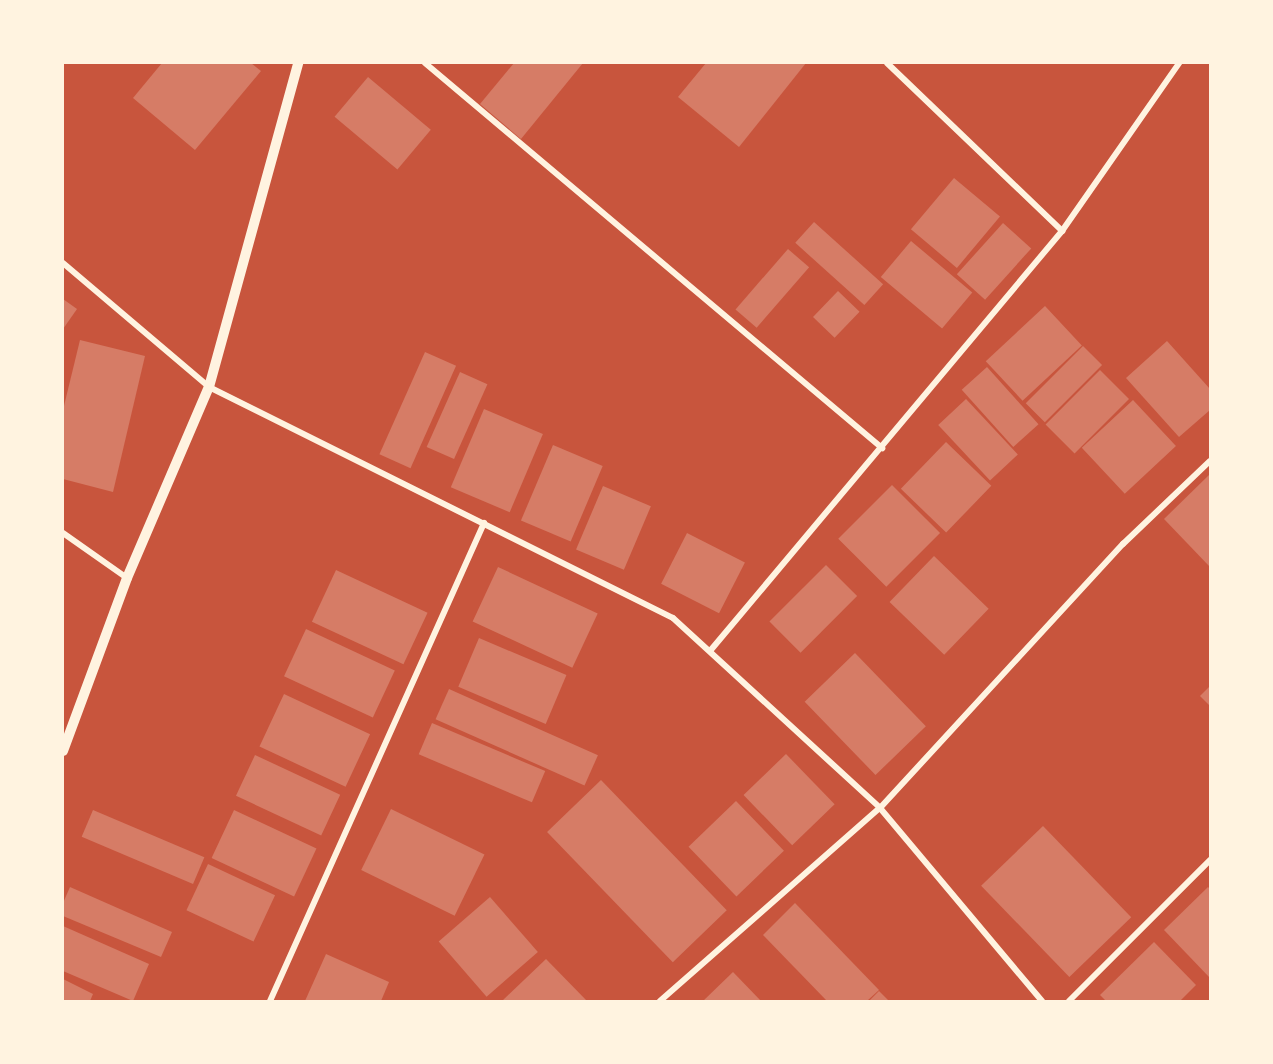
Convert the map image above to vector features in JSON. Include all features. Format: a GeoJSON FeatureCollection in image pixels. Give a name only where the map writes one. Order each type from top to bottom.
{"type":"FeatureCollection","features":[{"type":"Feature","properties":{"kind":"street"},"geometry":{"type":"LineString","coordinates":[[63,751],[127,578],[209,387],[298,63]]}},
{"type":"Feature","properties":{"kind":"street"},"geometry":{"type":"LineString","coordinates":[[425,63],[882,448]]}},
{"type":"Feature","properties":{"kind":"street"},"geometry":{"type":"LineString","coordinates":[[887,63],[1062,231]]}},
{"type":"Feature","properties":{"kind":"street"},"geometry":{"type":"LineString","coordinates":[[710,651],[1062,231],[1179,63]]}},
{"type":"Feature","properties":{"kind":"street"},"geometry":{"type":"LineString","coordinates":[[63,263],[209,387],[673,618],[880,808],[1042,1001]]}},
{"type":"Feature","properties":{"kind":"street"},"geometry":{"type":"LineString","coordinates":[[660,1001],[880,808],[1123,544],[1210,461]]}},
{"type":"Feature","properties":{"kind":"street"},"geometry":{"type":"LineString","coordinates":[[270,1001],[484,523]]}},
{"type":"Feature","properties":{"kind":"street"},"geometry":{"type":"LineString","coordinates":[[63,533],[127,578]]}},
{"type":"Feature","properties":{"kind":"street"},"geometry":{"type":"LineString","coordinates":[[1069,1001],[1210,860]]}},
{"type":"Feature","properties":{"kind":"building"},"geometry":{"type":"Polygon","coordinates":[[[162,63],[251,63],[261,71],[195,150],[133,98],[162,63]]]}},
{"type":"Feature","properties":{"kind":"building"},"geometry":{"type":"Polygon","coordinates":[[[514,63],[583,63],[521,139],[480,104],[514,63]]]}},
{"type":"Feature","properties":{"kind":"building"},"geometry":{"type":"Polygon","coordinates":[[[706,63],[806,63],[739,147],[678,97],[706,63]]]}},
{"type":"Feature","properties":{"kind":"building"},"geometry":{"type":"Polygon","coordinates":[[[368,77],[431,130],[397,170],[335,117],[368,77]]]}},
{"type":"Feature","properties":{"kind":"building"},"geometry":{"type":"Polygon","coordinates":[[[954,178],[1000,217],[957,268],[911,229],[954,178]]]}},
{"type":"Feature","properties":{"kind":"building"},"geometry":{"type":"Polygon","coordinates":[[[814,222],[883,284],[864,305],[795,243],[814,222]]]}},
{"type":"Feature","properties":{"kind":"building"},"geometry":{"type":"Polygon","coordinates":[[[1003,223],[1031,248],[985,300],[957,274],[1003,223]]]}},
{"type":"Feature","properties":{"kind":"building"},"geometry":{"type":"Polygon","coordinates":[[[911,241],[972,292],[942,328],[881,277],[911,241]]]}},
{"type":"Feature","properties":{"kind":"building"},"geometry":{"type":"Polygon","coordinates":[[[788,249],[809,267],[757,328],[736,309],[788,249]]]}},
{"type":"Feature","properties":{"kind":"building"},"geometry":{"type":"Polygon","coordinates":[[[838,291],[860,312],[835,338],[813,317],[838,291]]]}},
{"type":"Feature","properties":{"kind":"building"},"geometry":{"type":"Polygon","coordinates":[[[63,299],[77,309],[63,329],[63,299]]]}},
{"type":"Feature","properties":{"kind":"building"},"geometry":{"type":"Polygon","coordinates":[[[1045,306],[1082,345],[1023,401],[986,361],[1045,306]]]}},
{"type":"Feature","properties":{"kind":"building"},"geometry":{"type":"Polygon","coordinates":[[[80,340],[145,356],[113,492],[63,479],[63,410],[80,340]]]}},
{"type":"Feature","properties":{"kind":"building"},"geometry":{"type":"Polygon","coordinates":[[[1167,341],[1210,389],[1210,410],[1179,437],[1126,378],[1167,341]]]}},
{"type":"Feature","properties":{"kind":"building"},"geometry":{"type":"Polygon","coordinates":[[[1083,346],[1102,365],[1045,422],[1026,403],[1083,346]]]}},
{"type":"Feature","properties":{"kind":"building"},"geometry":{"type":"Polygon","coordinates":[[[425,352],[456,366],[411,468],[379,454],[425,352]]]}},
{"type":"Feature","properties":{"kind":"building"},"geometry":{"type":"Polygon","coordinates":[[[987,367],[1039,424],[1013,447],[962,390],[987,367]]]}},
{"type":"Feature","properties":{"kind":"building"},"geometry":{"type":"Polygon","coordinates":[[[1100,370],[1129,399],[1075,453],[1046,424],[1100,370]]]}},
{"type":"Feature","properties":{"kind":"building"},"geometry":{"type":"Polygon","coordinates":[[[460,372],[487,384],[454,459],[427,447],[460,372]]]}},
{"type":"Feature","properties":{"kind":"building"},"geometry":{"type":"Polygon","coordinates":[[[966,399],[1018,455],[990,480],[938,425],[966,399]]]}},
{"type":"Feature","properties":{"kind":"building"},"geometry":{"type":"Polygon","coordinates":[[[1133,400],[1176,446],[1125,494],[1082,448],[1133,400]]]}},
{"type":"Feature","properties":{"kind":"building"},"geometry":{"type":"Polygon","coordinates":[[[484,409],[543,434],[510,512],[451,487],[484,409]]]}},
{"type":"Feature","properties":{"kind":"building"},"geometry":{"type":"Polygon","coordinates":[[[946,442],[991,486],[946,533],[901,489],[946,442]]]}},
{"type":"Feature","properties":{"kind":"building"},"geometry":{"type":"Polygon","coordinates":[[[553,445],[603,466],[571,542],[521,520],[553,445]]]}},
{"type":"Feature","properties":{"kind":"building"},"geometry":{"type":"Polygon","coordinates":[[[1210,474],[1210,567],[1164,519],[1210,474]]]}},
{"type":"Feature","properties":{"kind":"building"},"geometry":{"type":"Polygon","coordinates":[[[892,485],[940,533],[886,587],[838,539],[892,485]]]}},
{"type":"Feature","properties":{"kind":"building"},"geometry":{"type":"Polygon","coordinates":[[[603,486],[651,506],[624,570],[576,550],[603,486]]]}},
{"type":"Feature","properties":{"kind":"building"},"geometry":{"type":"Polygon","coordinates":[[[687,533],[745,563],[719,613],[661,584],[687,533]]]}},
{"type":"Feature","properties":{"kind":"building"},"geometry":{"type":"Polygon","coordinates":[[[934,556],[989,609],[944,655],[890,602],[934,556]]]}},
{"type":"Feature","properties":{"kind":"building"},"geometry":{"type":"Polygon","coordinates":[[[826,565],[857,596],[801,653],[769,622],[826,565]]]}},
{"type":"Feature","properties":{"kind":"building"},"geometry":{"type":"Polygon","coordinates":[[[498,567],[598,613],[572,668],[473,621],[498,567]]]}},
{"type":"Feature","properties":{"kind":"building"},"geometry":{"type":"Polygon","coordinates":[[[336,570],[428,613],[403,664],[312,622],[336,570]]]}},
{"type":"Feature","properties":{"kind":"building"},"geometry":{"type":"Polygon","coordinates":[[[306,629],[395,670],[373,718],[284,676],[306,629]]]}},
{"type":"Feature","properties":{"kind":"building"},"geometry":{"type":"Polygon","coordinates":[[[479,638],[566,675],[546,724],[458,687],[479,638]]]}},
{"type":"Feature","properties":{"kind":"building"},"geometry":{"type":"Polygon","coordinates":[[[855,653],[926,726],[876,775],[805,702],[855,653]]]}},
{"type":"Feature","properties":{"kind":"building"},"geometry":{"type":"Polygon","coordinates":[[[1210,686],[1210,706],[1200,696],[1210,686]]]}},
{"type":"Feature","properties":{"kind":"building"},"geometry":{"type":"Polygon","coordinates":[[[449,689],[598,755],[584,785],[436,719],[449,689]]]}},
{"type":"Feature","properties":{"kind":"building"},"geometry":{"type":"Polygon","coordinates":[[[284,694],[370,734],[346,787],[259,747],[284,694]]]}},
{"type":"Feature","properties":{"kind":"building"},"geometry":{"type":"Polygon","coordinates":[[[432,723],[545,771],[532,802],[419,754],[432,723]]]}},
{"type":"Feature","properties":{"kind":"building"},"geometry":{"type":"Polygon","coordinates":[[[786,754],[835,804],[792,845],[744,795],[786,754]]]}},
{"type":"Feature","properties":{"kind":"building"},"geometry":{"type":"Polygon","coordinates":[[[255,755],[340,795],[321,836],[236,796],[255,755]]]}},
{"type":"Feature","properties":{"kind":"building"},"geometry":{"type":"Polygon","coordinates":[[[601,780],[727,910],[673,962],[547,832],[601,780]]]}},
{"type":"Feature","properties":{"kind":"building"},"geometry":{"type":"Polygon","coordinates":[[[736,801],[784,851],[736,896],[689,847],[736,801]]]}},
{"type":"Feature","properties":{"kind":"building"},"geometry":{"type":"Polygon","coordinates":[[[391,809],[484,855],[455,916],[361,870],[391,809]]]}},
{"type":"Feature","properties":{"kind":"building"},"geometry":{"type":"Polygon","coordinates":[[[93,810],[204,857],[193,884],[82,837],[93,810]]]}},
{"type":"Feature","properties":{"kind":"building"},"geometry":{"type":"Polygon","coordinates":[[[234,810],[316,848],[294,896],[212,858],[234,810]]]}},
{"type":"Feature","properties":{"kind":"building"},"geometry":{"type":"Polygon","coordinates":[[[1043,826],[1131,917],[1069,977],[981,886],[1043,826]]]}},
{"type":"Feature","properties":{"kind":"building"},"geometry":{"type":"Polygon","coordinates":[[[208,864],[275,895],[254,941],[186,910],[208,864]]]}},
{"type":"Feature","properties":{"kind":"building"},"geometry":{"type":"Polygon","coordinates":[[[70,887],[172,932],[161,957],[63,916],[63,903],[70,887]]]}},
{"type":"Feature","properties":{"kind":"building"},"geometry":{"type":"Polygon","coordinates":[[[1208,887],[1210,889],[1210,978],[1164,930],[1208,887]]]}},
{"type":"Feature","properties":{"kind":"building"},"geometry":{"type":"Polygon","coordinates":[[[490,897],[538,952],[487,997],[439,942],[490,897]]]}},
{"type":"Feature","properties":{"kind":"building"},"geometry":{"type":"Polygon","coordinates":[[[795,903],[879,990],[867,1001],[827,1001],[763,935],[795,903]]]}},
{"type":"Feature","properties":{"kind":"building"},"geometry":{"type":"Polygon","coordinates":[[[63,926],[149,964],[133,1001],[63,971],[63,926]]]}},
{"type":"Feature","properties":{"kind":"building"},"geometry":{"type":"Polygon","coordinates":[[[1154,942],[1196,985],[1180,1001],[1106,1001],[1100,995],[1154,942]]]}},
{"type":"Feature","properties":{"kind":"building"},"geometry":{"type":"Polygon","coordinates":[[[326,954],[389,982],[381,1001],[305,1001],[326,954]]]}},
{"type":"Feature","properties":{"kind":"building"},"geometry":{"type":"Polygon","coordinates":[[[546,959],[587,1001],[502,1001],[546,959]]]}},
{"type":"Feature","properties":{"kind":"building"},"geometry":{"type":"Polygon","coordinates":[[[733,972],[761,1001],[703,1001],[733,972]]]}},
{"type":"Feature","properties":{"kind":"building"},"geometry":{"type":"Polygon","coordinates":[[[63,979],[93,994],[90,1001],[63,1001],[63,979]]]}},
{"type":"Feature","properties":{"kind":"building"},"geometry":{"type":"Polygon","coordinates":[[[879,991],[889,1001],[869,1001],[879,991]]]}}]}
